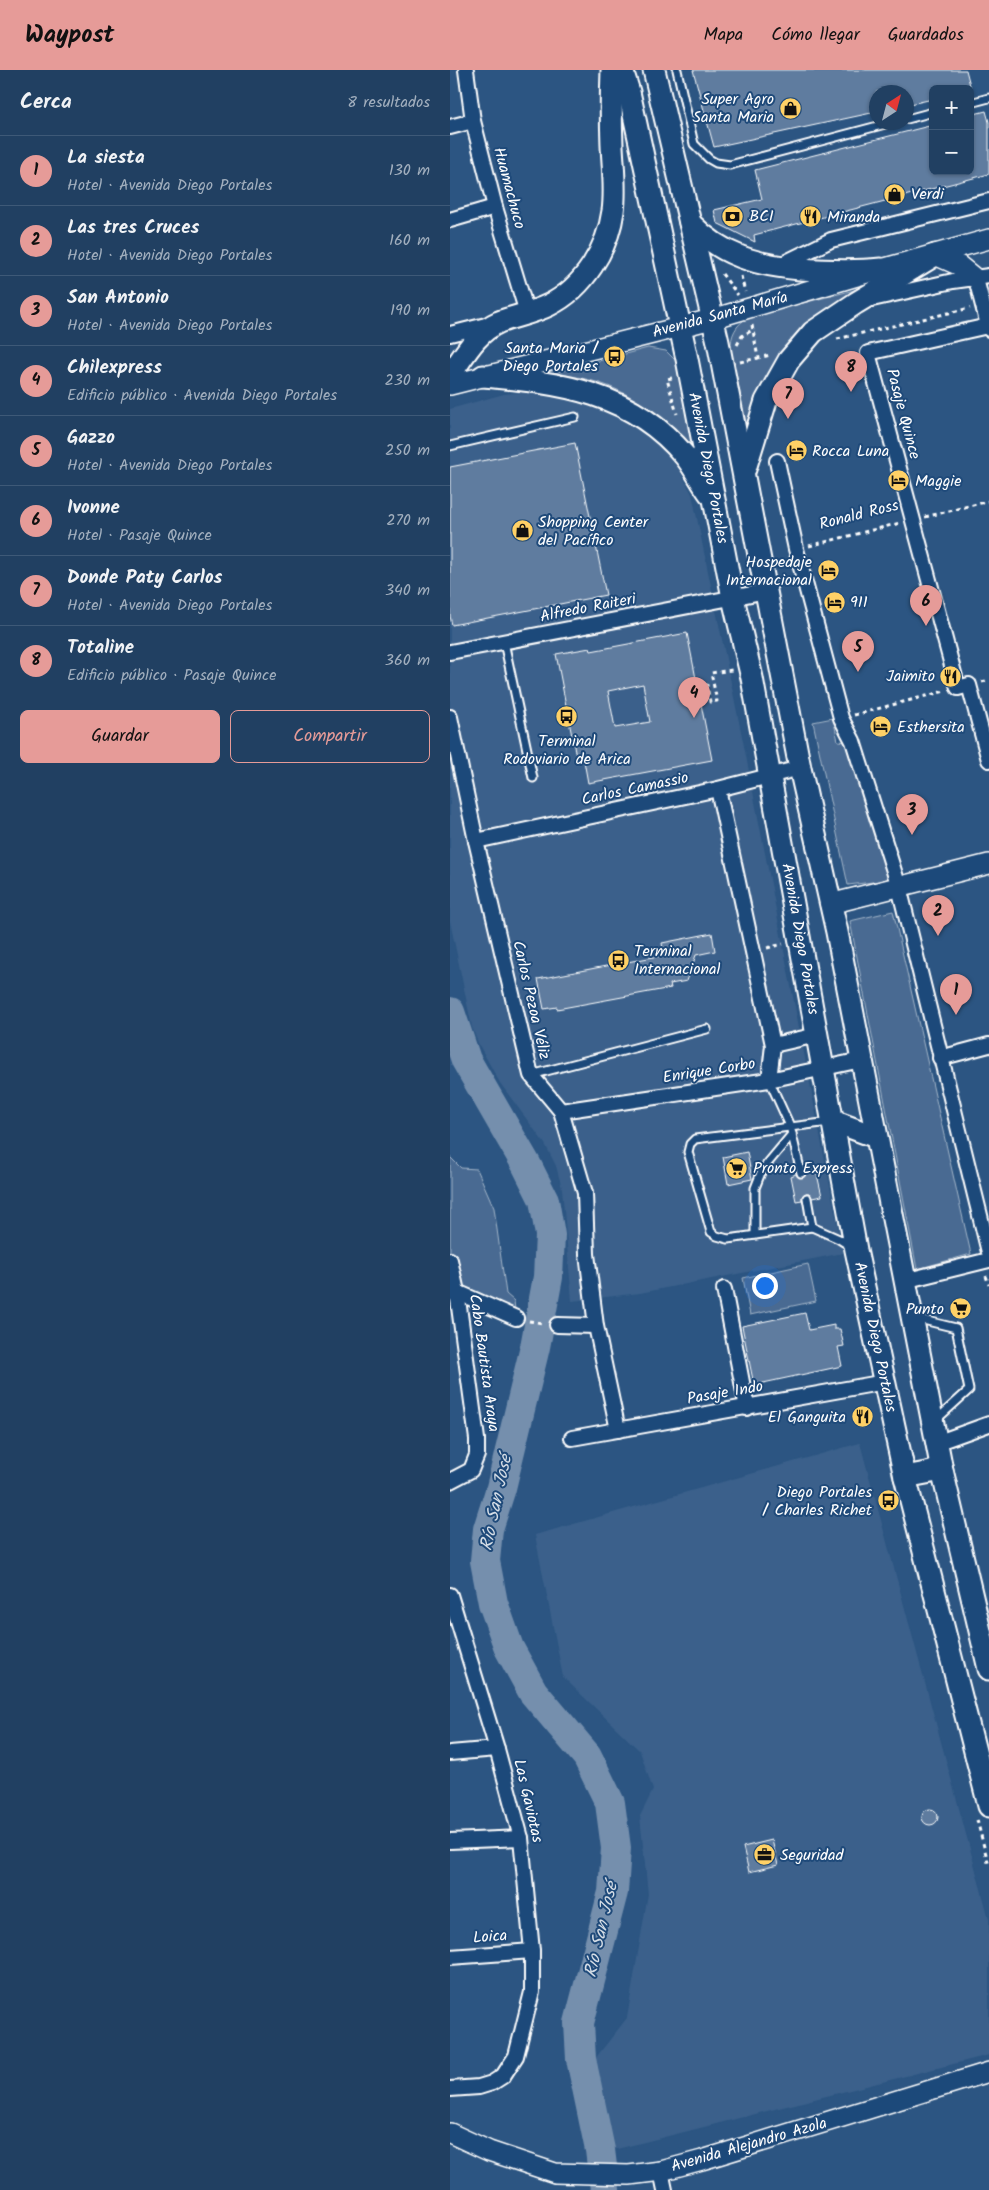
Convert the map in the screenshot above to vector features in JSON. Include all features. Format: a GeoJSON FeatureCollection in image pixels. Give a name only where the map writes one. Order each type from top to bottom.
{"type":"FeatureCollection","features":[{"type":"Feature","properties":{"kind":"main road"},"geometry":{"type":"LineString","coordinates":[[450,374],[477,337],[498,323],[549,305],[576,286],[596,260],[609,230],[613,210],[614,182],[610,104],[612,70]]}},
{"type":"Feature","properties":{"kind":"main road","name":"Avenida Diego Portales"},"geometry":{"type":"LineString","coordinates":[[622,70],[629,92],[680,327],[733,598],[752,678],[856,1250],[905,1477],[989,1806]]}},
{"type":"Feature","properties":{"kind":"main road"},"geometry":{"type":"LineString","coordinates":[[654,70],[712,319],[934,1433],[988,1664]]}},
{"type":"Feature","properties":{"kind":"main road"},"geometry":{"type":"LineString","coordinates":[[690,223],[708,240],[752,262],[775,267],[852,272],[881,269]]}},
{"type":"Feature","properties":{"kind":"main road","name":"Avenida Santa María"},"geometry":{"type":"LineString","coordinates":[[450,386],[483,376],[712,319],[989,239]]}},
{"type":"Feature","properties":{"kind":"main road"},"geometry":{"type":"LineString","coordinates":[[744,474],[766,401],[789,360],[813,332],[856,302],[935,255],[982,278]]}},
{"type":"Feature","properties":{"kind":"main road"},"geometry":{"type":"LineString","coordinates":[[483,376],[530,380],[557,385],[602,396],[627,407],[654,424],[685,456],[714,501]]}},
{"type":"Feature","properties":{"kind":"main road"},"geometry":{"type":"LineString","coordinates":[[830,904],[989,864]]}},
{"type":"Feature","properties":{"kind":"main road"},"geometry":{"type":"LineString","coordinates":[[833,1122],[876,1137]]}},
{"type":"Feature","properties":{"kind":"main road"},"geometry":{"type":"LineString","coordinates":[[905,1477],[942,1470]]}},
{"type":"Feature","properties":{"kind":"main road","name":"Avenida Alejandro Azola"},"geometry":{"type":"LineString","coordinates":[[450,2133],[488,2150],[555,2173],[629,2175],[661,2171],[702,2160],[989,2072]]}},
{"type":"Feature","properties":{"kind":"street","name":"Huamachuco"},"geometry":{"type":"LineString","coordinates":[[466,70],[473,121],[495,207],[526,314]]}},
{"type":"Feature","properties":{"kind":"street"},"geometry":{"type":"LineString","coordinates":[[450,127],[473,121]]}},
{"type":"Feature","properties":{"kind":"street","name":"Avenida Santa María"},"geometry":{"type":"LineString","coordinates":[[775,267],[831,240],[989,201]]}},
{"type":"Feature","properties":{"kind":"street"},"geometry":{"type":"LineString","coordinates":[[450,220],[495,207]]}},
{"type":"Feature","properties":{"kind":"street"},"geometry":{"type":"LineString","coordinates":[[856,302],[954,281],[982,278],[989,328]]}},
{"type":"Feature","properties":{"kind":"street"},"geometry":{"type":"LineString","coordinates":[[450,334],[481,325],[498,323]]}},
{"type":"Feature","properties":{"kind":"street","name":"Pasaje Quince"},"geometry":{"type":"LineString","coordinates":[[989,328],[868,353],[914,520],[963,686],[989,760]]}},
{"type":"Feature","properties":{"kind":"street"},"geometry":{"type":"LineString","coordinates":[[777,461],[796,549],[841,718],[852,741],[899,887],[989,1252]]}},
{"type":"Feature","properties":{"kind":"street"},"geometry":{"type":"LineString","coordinates":[[733,598],[767,591]]}},
{"type":"Feature","properties":{"kind":"street","name":"Alfredo Raiteri"},"geometry":{"type":"LineString","coordinates":[[450,652],[733,598]]}},
{"type":"Feature","properties":{"kind":"street","name":"Carlos Pezoa Véliz"},"geometry":{"type":"LineString","coordinates":[[450,717],[476,842],[530,1075],[561,1111],[585,1192],[587,1254],[596,1326],[618,1430]]}},
{"type":"Feature","properties":{"kind":"street","name":"Carlos Camassio"},"geometry":{"type":"LineString","coordinates":[[476,842],[718,789],[770,774],[800,768]]}},
{"type":"Feature","properties":{"kind":"street"},"geometry":{"type":"LineString","coordinates":[[718,789],[773,1045],[769,1080]]}},
{"type":"Feature","properties":{"kind":"street"},"geometry":{"type":"LineString","coordinates":[[773,1045],[817,1035]]}},
{"type":"Feature","properties":{"kind":"street"},"geometry":{"type":"LineString","coordinates":[[940,1058],[989,1045]]}},
{"type":"Feature","properties":{"kind":"street","name":"Enrique Corbo"},"geometry":{"type":"LineString","coordinates":[[561,1111],[769,1080],[861,1060]]}},
{"type":"Feature","properties":{"kind":"street","name":"Cabo Bautista Araya"},"geometry":{"type":"LineString","coordinates":[[450,1260],[477,1439],[476,1455],[470,1470],[450,1481]]}},
{"type":"Feature","properties":{"kind":"street"},"geometry":{"type":"LineString","coordinates":[[904,1281],[989,1260]]}},
{"type":"Feature","properties":{"kind":"street"},"geometry":{"type":"LineString","coordinates":[[724,1289],[747,1408]]}},
{"type":"Feature","properties":{"kind":"street"},"geometry":{"type":"LineString","coordinates":[[454,1293],[516,1318]]}},
{"type":"Feature","properties":{"kind":"street"},"geometry":{"type":"LineString","coordinates":[[557,1325],[596,1326]]}},
{"type":"Feature","properties":{"kind":"street","name":"Pasaje Indo"},"geometry":{"type":"LineString","coordinates":[[572,1438],[885,1382]]}},
{"type":"Feature","properties":{"kind":"street"},"geometry":{"type":"LineString","coordinates":[[934,1433],[989,1424]]}},
{"type":"Feature","properties":{"kind":"street","name":"Las Gaviotas"},"geometry":{"type":"LineString","coordinates":[[450,1595],[455,1632],[497,1749],[521,1838],[532,1951],[532,1992],[516,2056],[503,2076],[492,2083],[479,2087],[450,2089]]}},
{"type":"Feature","properties":{"kind":"street"},"geometry":{"type":"LineString","coordinates":[[450,1753],[497,1749]]}},
{"type":"Feature","properties":{"kind":"street"},"geometry":{"type":"LineString","coordinates":[[450,1841],[521,1838]]}},
{"type":"Feature","properties":{"kind":"street","name":"Loica"},"geometry":{"type":"LineString","coordinates":[[450,1957],[532,1951]]}},
{"type":"Feature","properties":{"kind":"street"},"geometry":{"type":"LineString","coordinates":[[661,2171],[665,2190]]}},
{"type":"Feature","properties":{"kind":"lane"},"geometry":{"type":"LineString","coordinates":[[677,70],[694,144],[702,154],[716,163],[730,165],[869,128]]}},
{"type":"Feature","properties":{"kind":"lane"},"geometry":{"type":"LineString","coordinates":[[974,102],[989,98]]}},
{"type":"Feature","properties":{"kind":"lane"},"geometry":{"type":"LineString","coordinates":[[914,117],[929,113]]}},
{"type":"Feature","properties":{"kind":"lane"},"geometry":{"type":"LineString","coordinates":[[450,446],[574,416]]}},
{"type":"Feature","properties":{"kind":"lane"},"geometry":{"type":"LineString","coordinates":[[504,642],[533,778]]}},
{"type":"Feature","properties":{"kind":"lane"},"geometry":{"type":"LineString","coordinates":[[530,1075],[707,1030]]}},
{"type":"Feature","properties":{"kind":"lane"},"geometry":{"type":"LineString","coordinates":[[769,1080],[790,1126],[801,1173]]}},
{"type":"Feature","properties":{"kind":"lane"},"geometry":{"type":"LineString","coordinates":[[833,1122],[695,1139],[690,1144],[688,1152],[711,1232],[717,1236],[728,1239],[812,1227],[839,1239],[856,1250]]}},
{"type":"Feature","properties":{"kind":"lane"},"geometry":{"type":"LineString","coordinates":[[755,1235],[755,1188],[758,1179],[762,1170],[792,1134]]}},
{"type":"Feature","properties":{"kind":"lane"},"geometry":{"type":"LineString","coordinates":[[807,1198],[812,1227]]}},
{"type":"Feature","properties":{"kind":"lane"},"geometry":{"type":"LineString","coordinates":[[911,1317],[956,1328],[969,1390],[934,1433]]}},
{"type":"Feature","properties":{"kind":"path","name":"Ronald Ross"},"geometry":{"type":"LineString","coordinates":[[796,549],[989,501]]}},
{"type":"Feature","properties":{"kind":"path"},"geometry":{"type":"LineString","coordinates":[[697,687],[707,685],[710,702],[717,701],[714,684]]}},
{"type":"Feature","properties":{"kind":"path"},"geometry":{"type":"LineString","coordinates":[[841,718],[963,686]]}},
{"type":"Feature","properties":{"kind":"path"},"geometry":{"type":"LineString","coordinates":[[516,1318],[557,1325]]}},
{"type":"Feature","properties":{"kind":"shaded area"},"geometry":{"type":"Polygon","coordinates":[[[874,285],[834,306],[750,441],[731,350],[733,335],[740,323],[748,317],[874,285]]]}},
{"type":"Feature","properties":{"kind":"shaded area"},"geometry":{"type":"Polygon","coordinates":[[[648,348],[666,351],[679,364],[697,457],[666,423],[634,399],[598,383],[553,373],[648,348]]]}},
{"type":"Feature","properties":{"kind":"shaded area"},"geometry":{"type":"Polygon","coordinates":[[[559,389],[637,421],[671,455],[692,494],[745,751],[843,1253],[640,1293],[572,1301],[562,1188],[556,1166],[545,1144],[500,1083],[478,1043],[472,1027],[450,921],[450,409],[504,394],[559,389]]]}},
{"type":"Feature","properties":{"kind":"shaded area"},"geometry":{"type":"Polygon","coordinates":[[[833,718],[838,741],[847,742],[857,756],[889,880],[848,885],[813,722],[833,718]]]}},
{"type":"Feature","properties":{"kind":"shaded area"},"geometry":{"type":"Polygon","coordinates":[[[893,911],[971,1254],[917,1269],[850,921],[893,911]]]}},
{"type":"Feature","properties":{"kind":"shaded area"},"geometry":{"type":"Polygon","coordinates":[[[450,1157],[461,1168],[477,1169],[494,1208],[506,1294],[514,1301],[516,1318],[457,1292],[450,1260],[450,1157]]]}},
{"type":"Feature","properties":{"kind":"shaded area"},"geometry":{"type":"Polygon","coordinates":[[[808,1264],[816,1301],[750,1315],[743,1278],[808,1264]]]}},
{"type":"Feature","properties":{"kind":"shaded area"},"geometry":{"type":"Polygon","coordinates":[[[860,1443],[989,1919],[989,2055],[609,2151],[594,2060],[627,2018],[648,1894],[640,1816],[653,1790],[640,1751],[563,1677],[535,1535],[860,1443]]]}},
{"type":"Feature","properties":{"kind":"building","name":"Super Agro Santa Maria"},"geometry":{"type":"Polygon","coordinates":[[[693,70],[966,70],[970,85],[929,85],[929,100],[914,103],[914,85],[869,85],[869,114],[714,147],[693,70]]]}},
{"type":"Feature","properties":{"kind":"building"},"geometry":{"type":"Polygon","coordinates":[[[986,111],[989,122],[989,174],[754,235],[755,242],[717,223],[714,210],[762,199],[755,170],[929,126],[929,175],[974,175],[974,114],[986,111]]]}},
{"type":"Feature","properties":{"kind":"building","name":"Shopping Center del Pacífico"},"geometry":{"type":"Polygon","coordinates":[[[575,443],[606,595],[452,625],[450,616],[450,467],[575,443]]]}},
{"type":"Feature","properties":{"kind":"building"},"geometry":{"type":"Polygon","coordinates":[[[687,633],[712,760],[588,783],[584,761],[577,762],[556,654],[590,648],[591,651],[687,633]],[[643,684],[608,691],[615,728],[650,722],[643,684]]]}},
{"type":"Feature","properties":{"kind":"building"},"geometry":{"type":"Polygon","coordinates":[[[712,933],[715,951],[696,955],[687,981],[670,984],[671,988],[557,1009],[557,1007],[544,1009],[538,979],[664,955],[662,943],[712,933]]]}},
{"type":"Feature","properties":{"kind":"building","name":"Pronto Express"},"geometry":{"type":"Polygon","coordinates":[[[747,1152],[752,1179],[728,1184],[723,1157],[747,1152]]]}},
{"type":"Feature","properties":{"kind":"building"},"geometry":{"type":"Polygon","coordinates":[[[816,1170],[822,1196],[812,1198],[809,1193],[806,1193],[802,1196],[802,1200],[796,1201],[791,1176],[796,1174],[802,1178],[806,1172],[816,1170]]]}},
{"type":"Feature","properties":{"kind":"building"},"geometry":{"type":"Polygon","coordinates":[[[805,1313],[809,1330],[834,1325],[834,1329],[840,1329],[844,1346],[838,1347],[842,1366],[754,1385],[742,1326],[805,1313]]]}},
{"type":"Feature","properties":{"kind":"building"},"geometry":{"type":"Polygon","coordinates":[[[930,1809],[936,1811],[938,1817],[936,1823],[930,1825],[924,1823],[922,1817],[924,1811],[930,1809]]]}},
{"type":"Feature","properties":{"kind":"building"},"geometry":{"type":"Polygon","coordinates":[[[772,1840],[778,1865],[749,1872],[743,1847],[772,1840]]]}},
{"type":"Feature","properties":{"kind":"waterway","name":"Río San José"},"geometry":{"type":"LineString","coordinates":[[450,1012],[466,1060],[526,1164],[544,1200],[550,1235],[548,1277],[535,1347],[501,1488],[488,1529],[485,1561],[493,1603],[509,1648],[533,1692],[587,1756],[610,1803],[616,1848],[613,1892],[579,2023],[581,2059],[600,2150],[605,2190]]}},
{"type":"Feature","properties":{"kind":"place","name":"Super Agro Santa Maria"},"geometry":{"type":"Point","coordinates":[790,108]}},
{"type":"Feature","properties":{"kind":"place","name":"Verdi"},"geometry":{"type":"Point","coordinates":[895,194]}},
{"type":"Feature","properties":{"kind":"place","name":"BCI"},"geometry":{"type":"Point","coordinates":[733,216]}},
{"type":"Feature","properties":{"kind":"place","name":"Miranda"},"geometry":{"type":"Point","coordinates":[811,217]}},
{"type":"Feature","properties":{"kind":"place","name":"Santa Maria / Diego Portales"},"geometry":{"type":"Point","coordinates":[614,357]}},
{"type":"Feature","properties":{"kind":"place","name":"Totaline"},"geometry":{"type":"Point","coordinates":[851,392]}},
{"type":"Feature","properties":{"kind":"place","name":"Donde Paty Carlos"},"geometry":{"type":"Point","coordinates":[788,419]}},
{"type":"Feature","properties":{"kind":"place","name":"Rocca Luna"},"geometry":{"type":"Point","coordinates":[796,451]}},
{"type":"Feature","properties":{"kind":"place","name":"Maggie"},"geometry":{"type":"Point","coordinates":[899,481]}},
{"type":"Feature","properties":{"kind":"place","name":"Shopping Center del Pacífico"},"geometry":{"type":"Point","coordinates":[522,531]}},
{"type":"Feature","properties":{"kind":"place","name":"Hospedaje Internacional"},"geometry":{"type":"Point","coordinates":[828,571]}},
{"type":"Feature","properties":{"kind":"place","name":"911"},"geometry":{"type":"Point","coordinates":[834,602]}},
{"type":"Feature","properties":{"kind":"place","name":"Ivonne"},"geometry":{"type":"Point","coordinates":[926,626]}},
{"type":"Feature","properties":{"kind":"place","name":"Gazzo"},"geometry":{"type":"Point","coordinates":[858,672]}},
{"type":"Feature","properties":{"kind":"place","name":"Jaimito"},"geometry":{"type":"Point","coordinates":[951,676]}},
{"type":"Feature","properties":{"kind":"place","name":"Terminal Rodoviario de Arica"},"geometry":{"type":"Point","coordinates":[567,717]}},
{"type":"Feature","properties":{"kind":"place","name":"Chilexpress"},"geometry":{"type":"Point","coordinates":[694,718]}},
{"type":"Feature","properties":{"kind":"place","name":"Esthersita"},"geometry":{"type":"Point","coordinates":[881,727]}},
{"type":"Feature","properties":{"kind":"place","name":"San Antonio"},"geometry":{"type":"Point","coordinates":[912,835]}},
{"type":"Feature","properties":{"kind":"place","name":"Las tres Cruces"},"geometry":{"type":"Point","coordinates":[938,936]}},
{"type":"Feature","properties":{"kind":"place","name":"Terminal Internacional"},"geometry":{"type":"Point","coordinates":[618,960]}},
{"type":"Feature","properties":{"kind":"place","name":"La siesta"},"geometry":{"type":"Point","coordinates":[956,1015]}},
{"type":"Feature","properties":{"kind":"place","name":"Pronto Express"},"geometry":{"type":"Point","coordinates":[737,1168]}},
{"type":"Feature","properties":{"kind":"place","name":"Punto"},"geometry":{"type":"Point","coordinates":[960,1309]}},
{"type":"Feature","properties":{"kind":"place","name":"El Ganguita"},"geometry":{"type":"Point","coordinates":[862,1417]}},
{"type":"Feature","properties":{"kind":"place","name":"Diego Portales / Charles Richet"},"geometry":{"type":"Point","coordinates":[888,1501]}},
{"type":"Feature","properties":{"kind":"place","name":"Seguridad"},"geometry":{"type":"Point","coordinates":[764,1855]}}]}
